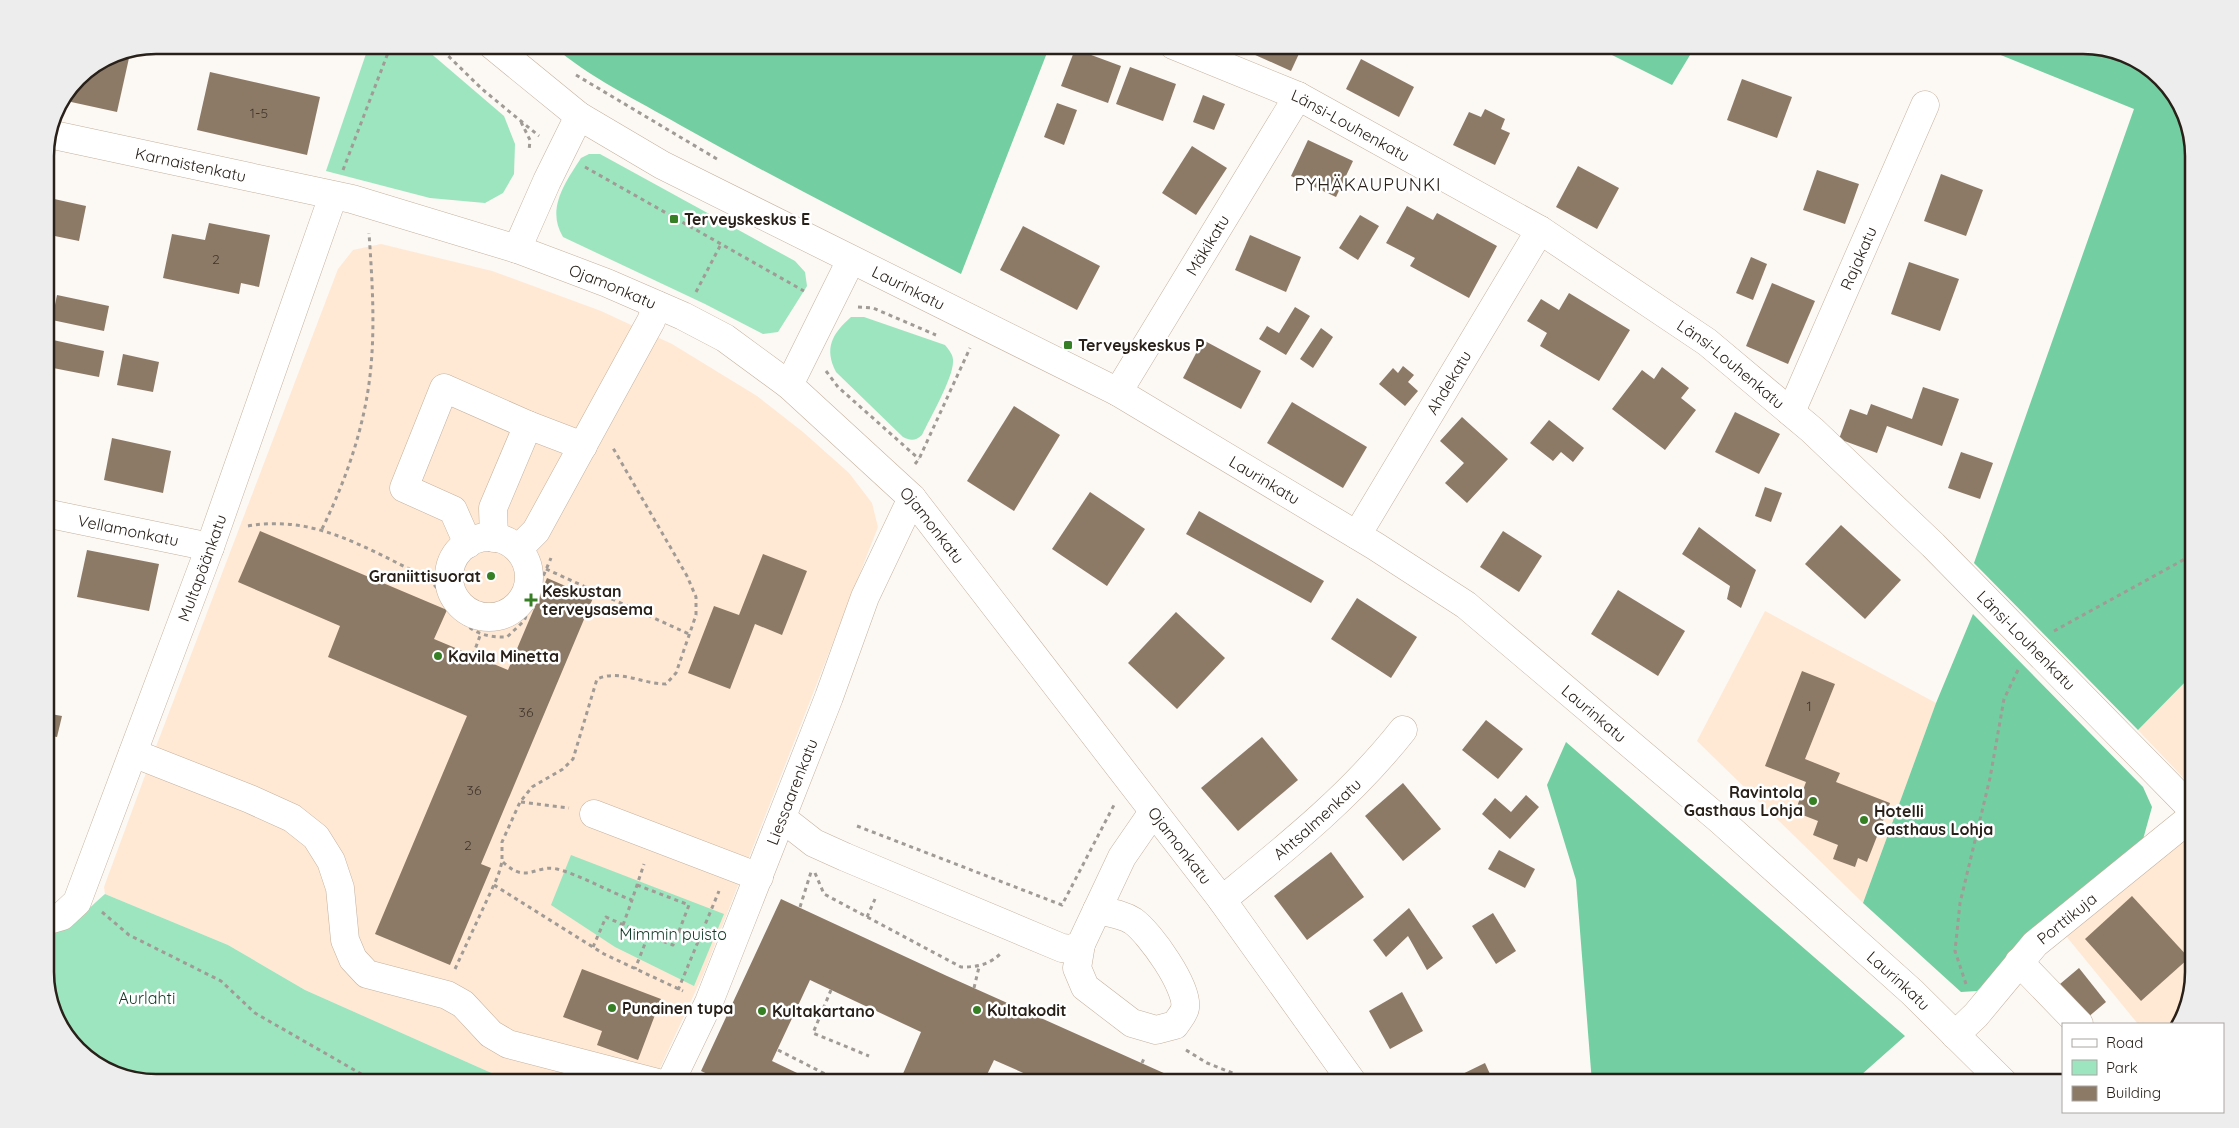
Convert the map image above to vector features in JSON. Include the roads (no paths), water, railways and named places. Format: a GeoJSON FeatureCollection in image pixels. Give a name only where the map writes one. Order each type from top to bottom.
{"type":"FeatureCollection","features":[{"type":"Feature","properties":{"kind":"street","name":"Laurinkatu"},"geometry":{"type":"LineString","coordinates":[[503,54],[580,116],[662,165],[1118,392],[1357,535],[1466,605],[1720,820],[1912,992],[1995,1074]]}},
{"type":"Feature","properties":{"kind":"street","name":"Länsi-Louhenkatu"},"geometry":{"type":"LineString","coordinates":[[1195,54],[1298,96],[1540,230],[1707,342],[1791,412],[1933,545],[2185,804]]}},
{"type":"Feature","properties":{"kind":"street","name":"Mäkikatu"},"geometry":{"type":"LineString","coordinates":[[1118,392],[1298,96]]}},
{"type":"Feature","properties":{"kind":"street","name":"Rajakatu"},"geometry":{"type":"LineString","coordinates":[[1791,412],[1925,105]]}},
{"type":"Feature","properties":{"kind":"street"},"geometry":{"type":"LineString","coordinates":[[517,249],[560,153],[580,116]]}},
{"type":"Feature","properties":{"kind":"street","name":"Karnaistenkatu"},"geometry":{"type":"LineString","coordinates":[[56,136],[333,196]]}},
{"type":"Feature","properties":{"kind":"street","name":"Ojamonkatu"},"geometry":{"type":"LineString","coordinates":[[333,196],[352,199],[517,249],[607,283],[683,316],[725,338],[789,385],[904,490],[1222,900],[1346,1074]]}},
{"type":"Feature","properties":{"kind":"street","name":"Multapäänkatu"},"geometry":{"type":"LineString","coordinates":[[54,918],[62,916],[77,902],[210,547],[333,196]]}},
{"type":"Feature","properties":{"kind":"street","name":"Ahdekatu"},"geometry":{"type":"LineString","coordinates":[[1357,535],[1540,230]]}},
{"type":"Feature","properties":{"kind":"street"},"geometry":{"type":"LineString","coordinates":[[789,385],[851,260]]}},
{"type":"Feature","properties":{"kind":"street"},"geometry":{"type":"LineString","coordinates":[[528,425],[493,508],[506,543],[525,560],[529,573],[528,586],[523,598],[515,608],[504,615],[478,616],[466,610],[457,601],[451,590],[449,576],[451,564],[458,552],[480,538],[506,543],[536,531],[596,443],[657,305]]}},
{"type":"Feature","properties":{"kind":"street"},"geometry":{"type":"LineString","coordinates":[[468,544],[453,510],[404,488],[444,388],[528,425],[596,443]]}},
{"type":"Feature","properties":{"kind":"street","name":"Liessaarenkatu"},"geometry":{"type":"LineString","coordinates":[[674,1074],[709,1002],[759,877],[829,697],[904,490]]}},
{"type":"Feature","properties":{"kind":"street","name":"Vellamonkatu"},"geometry":{"type":"LineString","coordinates":[[54,515],[210,547]]}},
{"type":"Feature","properties":{"kind":"street","name":"Ahtsalmenkatu"},"geometry":{"type":"LineString","coordinates":[[1222,900],[1295,841],[1340,800],[1376,764],[1403,730]]}},
{"type":"Feature","properties":{"kind":"street"},"geometry":{"type":"LineString","coordinates":[[132,753],[250,799],[292,818],[316,837],[331,861],[340,888],[344,940],[353,960],[367,974],[447,995],[463,1004],[491,1034],[508,1044],[623,1074]]}},
{"type":"Feature","properties":{"kind":"street"},"geometry":{"type":"LineString","coordinates":[[1097,910],[1120,914],[1134,922],[1152,940],[1184,991],[1185,1009],[1175,1025],[1156,1030],[1132,1023],[1086,987],[1077,968],[1081,944],[1097,910],[1122,857],[1153,812]]}},
{"type":"Feature","properties":{"kind":"street"},"geometry":{"type":"LineString","coordinates":[[594,814],[759,877]]}},
{"type":"Feature","properties":{"kind":"street"},"geometry":{"type":"LineString","coordinates":[[782,818],[814,844],[1020,931],[1062,948],[1072,949],[1081,944]]}},
{"type":"Feature","properties":{"kind":"street","name":"Porttikuja"},"geometry":{"type":"LineString","coordinates":[[1955,1035],[1976,1015],[2034,944],[2185,820]]}},
{"type":"Feature","properties":{"kind":"street"},"geometry":{"type":"LineString","coordinates":[[2019,962],[2078,1023]]}},
{"type":"Feature","properties":{"kind":"place","name":"Terveyskeskus E"},"geometry":{"type":"Point","coordinates":[674,219]}},
{"type":"Feature","properties":{"kind":"place","name":"Terveyskeskus P"},"geometry":{"type":"Point","coordinates":[1068,345]}},
{"type":"Feature","properties":{"kind":"place","name":"Graniittisuorat"},"geometry":{"type":"Point","coordinates":[491,576]}},
{"type":"Feature","properties":{"kind":"place","name":"Keskustan terveysasema"},"geometry":{"type":"Point","coordinates":[531,600]}},
{"type":"Feature","properties":{"kind":"place","name":"Kavila Minetta"},"geometry":{"type":"Point","coordinates":[438,656]}},
{"type":"Feature","properties":{"kind":"place","name":"Ravintola Gasthaus Lohja"},"geometry":{"type":"Point","coordinates":[1813,801]}},
{"type":"Feature","properties":{"kind":"place","name":"Hotelli Gasthaus Lohja"},"geometry":{"type":"Point","coordinates":[1864,820]}},
{"type":"Feature","properties":{"kind":"place","name":"Punainen tupa"},"geometry":{"type":"Point","coordinates":[612,1008]}},
{"type":"Feature","properties":{"kind":"place","name":"Kultakodit"},"geometry":{"type":"Point","coordinates":[977,1010]}},
{"type":"Feature","properties":{"kind":"place","name":"Kultakartano"},"geometry":{"type":"Point","coordinates":[762,1011]}},
{"type":"Feature","properties":{"kind":"district","name":"PYHÄKAUPUNKI"},"geometry":{"type":"Point","coordinates":[1368,185]}},
{"type":"Feature","properties":{"kind":"park label","name":"Mimmin puisto"},"geometry":{"type":"Point","coordinates":[673,934]}},
{"type":"Feature","properties":{"kind":"park label","name":"Aurlahti"},"geometry":{"type":"Point","coordinates":[147,998]}}]}
